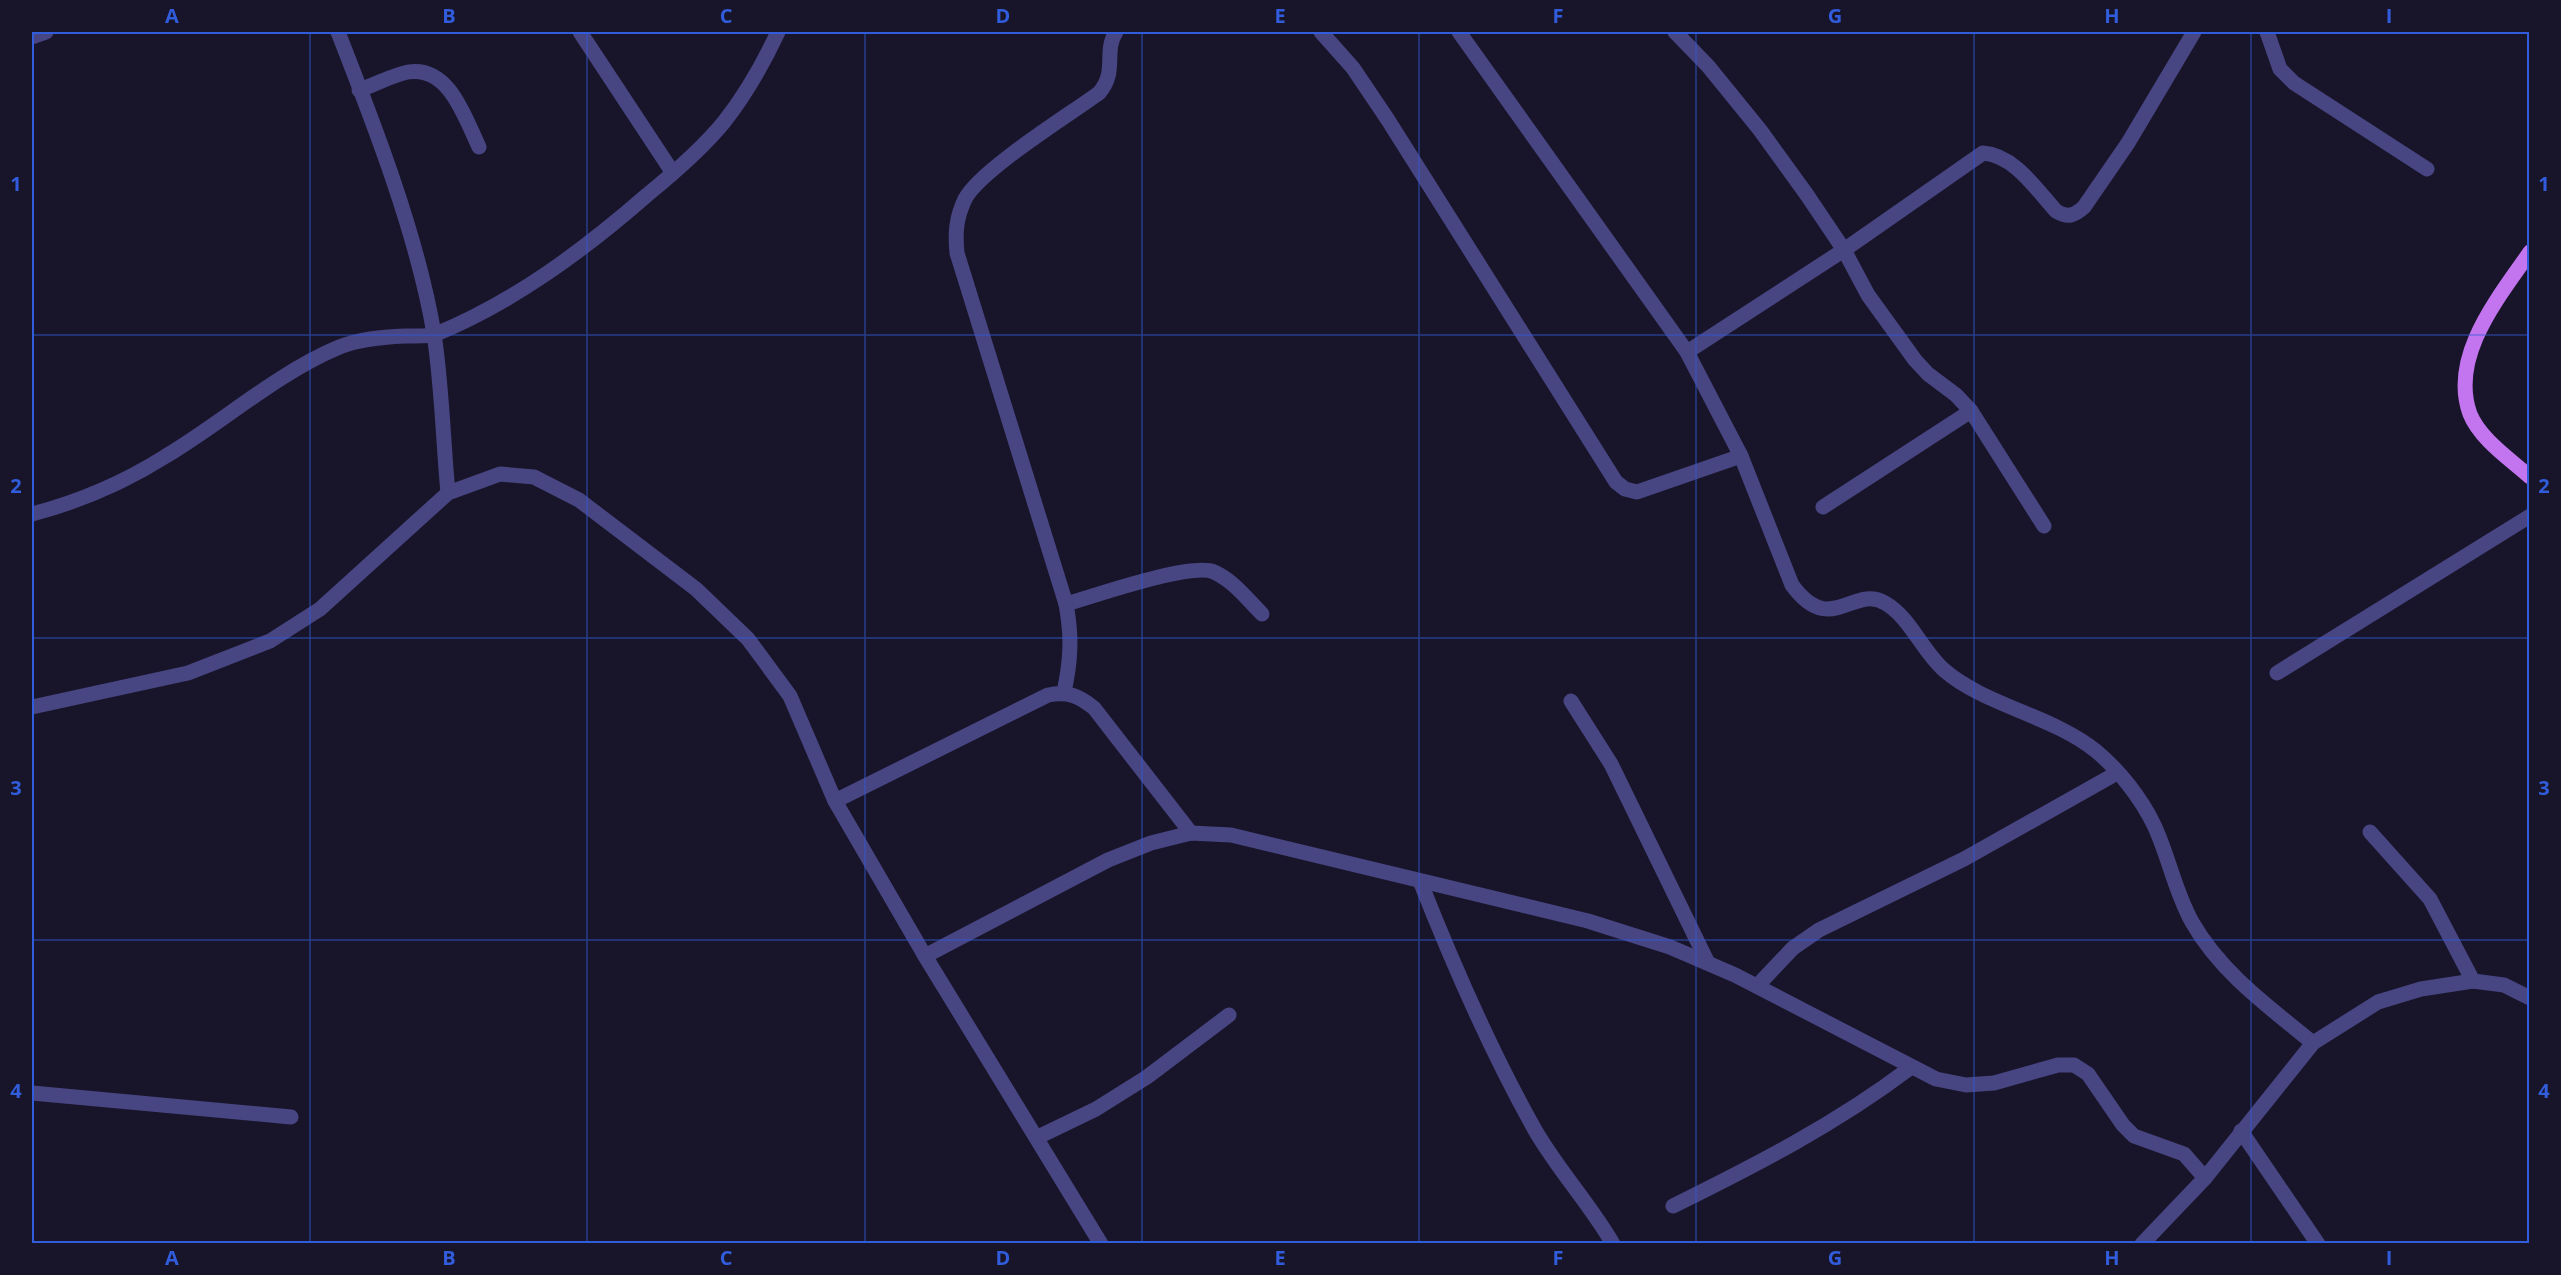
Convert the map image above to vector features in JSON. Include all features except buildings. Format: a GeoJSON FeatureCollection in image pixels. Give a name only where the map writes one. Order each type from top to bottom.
{"type":"FeatureCollection","features":[{"type":"Feature","properties":{"kind":"main road"},"geometry":{"type":"LineString","coordinates":[[2529,252],[2494,306],[2470,353],[2464,383],[2471,415],[2491,443],[2529,477]]}},
{"type":"Feature","properties":{"kind":"street"},"geometry":{"type":"LineString","coordinates":[[32,37],[45,32]]}},
{"type":"Feature","properties":{"kind":"street"},"geometry":{"type":"LineString","coordinates":[[338,32],[418,266],[434,335],[448,493]]}},
{"type":"Feature","properties":{"kind":"street"},"geometry":{"type":"LineString","coordinates":[[580,32],[674,173]]}},
{"type":"Feature","properties":{"kind":"street"},"geometry":{"type":"LineString","coordinates":[[32,514],[59,507],[112,485],[167,456],[235,408],[338,348],[377,337],[434,335],[498,302],[556,267],[616,222],[674,173],[723,122],[761,69],[778,32]]}},
{"type":"Feature","properties":{"kind":"street"},"geometry":{"type":"LineString","coordinates":[[1064,692],[1071,659],[1072,634],[1066,604],[957,253],[955,226],[966,197],[988,173],[1099,93],[1108,83],[1111,70],[1112,37],[1116,32]]}},
{"type":"Feature","properties":{"kind":"street"},"geometry":{"type":"LineString","coordinates":[[1321,32],[1353,68],[1388,120],[1616,482],[1625,489],[1637,492],[1741,456]]}},
{"type":"Feature","properties":{"kind":"street"},"geometry":{"type":"LineString","coordinates":[[1459,32],[1687,352],[1741,456],[1792,585],[1803,600],[1817,608],[1833,609],[1868,600],[1882,601],[1896,610],[1944,670],[1965,684],[2058,728],[2095,751],[2127,784],[2154,825],[2177,890],[2191,921],[2211,952],[2243,985],[2313,1043]]}},
{"type":"Feature","properties":{"kind":"street"},"geometry":{"type":"LineString","coordinates":[[1687,352],[1844,250],[1983,153],[1997,154],[2009,161],[2056,211],[2066,216],[2075,215],[2084,207],[2128,143],[2194,32]]}},
{"type":"Feature","properties":{"kind":"street"},"geometry":{"type":"LineString","coordinates":[[2267,32],[2280,69],[2294,83],[2427,169]]}},
{"type":"Feature","properties":{"kind":"street"},"geometry":{"type":"LineString","coordinates":[[1678,33],[1760,130],[1844,250],[1868,295],[1915,360],[1928,374],[1956,394],[1971,411],[2044,526]]}},
{"type":"Feature","properties":{"kind":"street"},"geometry":{"type":"LineString","coordinates":[[359,90],[407,72],[424,72],[443,83],[456,100],[479,147]]}},
{"type":"Feature","properties":{"kind":"street"},"geometry":{"type":"LineString","coordinates":[[1823,507],[1971,411]]}},
{"type":"Feature","properties":{"kind":"street"},"geometry":{"type":"LineString","coordinates":[[32,707],[188,673],[270,642],[320,609],[448,493],[500,474],[534,477],[579,500],[696,589],[748,639],[790,696],[836,801],[925,956],[1038,1137],[1101,1244]]}},
{"type":"Feature","properties":{"kind":"street"},"geometry":{"type":"LineString","coordinates":[[2277,673],[2369,613],[2529,516]]}},
{"type":"Feature","properties":{"kind":"street"},"geometry":{"type":"LineString","coordinates":[[1066,604],[1187,570],[1211,570],[1231,582],[1262,614]]}},
{"type":"Feature","properties":{"kind":"street"},"geometry":{"type":"LineString","coordinates":[[836,801],[1048,695],[1064,692],[1082,698],[1094,708],[1191,833]]}},
{"type":"Feature","properties":{"kind":"street"},"geometry":{"type":"LineString","coordinates":[[1571,701],[1611,764],[1708,963]]}},
{"type":"Feature","properties":{"kind":"street"},"geometry":{"type":"LineString","coordinates":[[1756,986],[1793,948],[1818,930],[1964,859],[2117,773]]}},
{"type":"Feature","properties":{"kind":"street"},"geometry":{"type":"LineString","coordinates":[[2370,832],[2430,899],[2473,981]]}},
{"type":"Feature","properties":{"kind":"street"},"geometry":{"type":"LineString","coordinates":[[925,956],[1108,860],[1150,843],[1191,833],[1232,835],[1588,921],[1670,948],[1756,986],[1910,1068],[1936,1079],[1966,1085],[1994,1083],[2058,1065],[2074,1065],[2088,1074],[2123,1125],[2134,1136],[2184,1154],[2205,1178]]}},
{"type":"Feature","properties":{"kind":"street"},"geometry":{"type":"LineString","coordinates":[[1420,881],[1465,993],[1536,1132],[1599,1218],[1613,1244]]}},
{"type":"Feature","properties":{"kind":"street"},"geometry":{"type":"LineString","coordinates":[[2142,1244],[2205,1178],[2313,1043],[2378,1002],[2421,989],[2473,981],[2504,985],[2529,998]]}},
{"type":"Feature","properties":{"kind":"street"},"geometry":{"type":"LineString","coordinates":[[1038,1137],[1096,1109],[1148,1077],[1229,1015]]}},
{"type":"Feature","properties":{"kind":"street"},"geometry":{"type":"LineString","coordinates":[[1673,1206],[1796,1144],[1864,1102],[1910,1068]]}},
{"type":"Feature","properties":{"kind":"street"},"geometry":{"type":"LineString","coordinates":[[32,1093],[291,1117]]}},
{"type":"Feature","properties":{"kind":"street"},"geometry":{"type":"LineString","coordinates":[[2241,1131],[2318,1244]]}}]}
